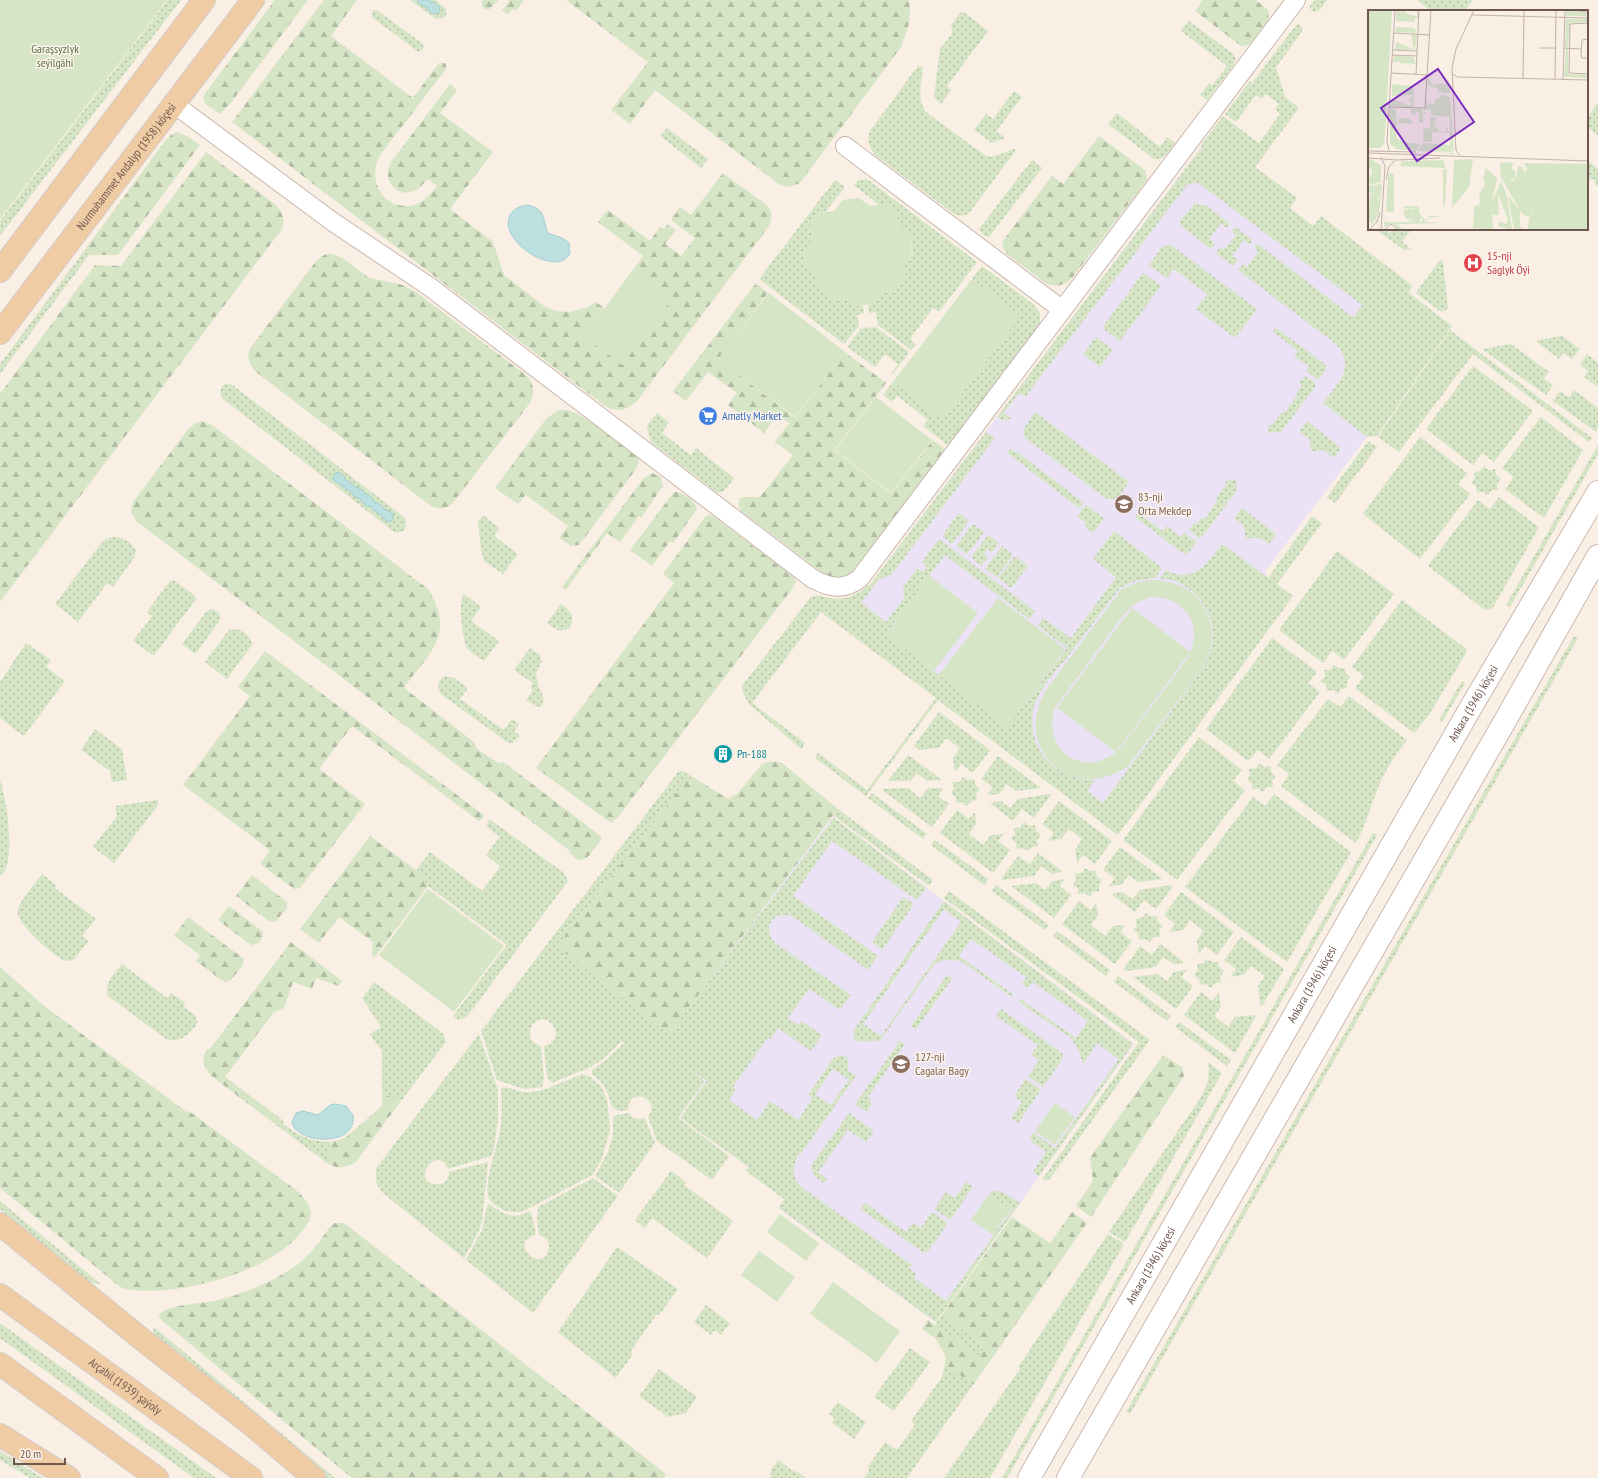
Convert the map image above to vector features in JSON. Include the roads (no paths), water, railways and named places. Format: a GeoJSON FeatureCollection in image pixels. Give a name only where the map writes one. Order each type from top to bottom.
{"type":"FeatureCollection","features":[{"type":"Feature","properties":{"kind":"main road"},"geometry":{"type":"LineString","coordinates":[[0,272],[204,0]]}},
{"type":"Feature","properties":{"kind":"main road","name":"Nurmuhammet Andalyp (1958) köçesi"},"geometry":{"type":"LineString","coordinates":[[0,333],[253,0]]}},
{"type":"Feature","properties":{"kind":"main road","name":"Ankara (1946) köçesi"},"geometry":{"type":"LineString","coordinates":[[1029,1478],[1474,702],[1598,492]]}},
{"type":"Feature","properties":{"kind":"main road"},"geometry":{"type":"LineString","coordinates":[[1068,1478],[1598,556]]}},
{"type":"Feature","properties":{"kind":"main road"},"geometry":{"type":"LineString","coordinates":[[0,1224],[144,1341],[252,1425],[314,1478]]}},
{"type":"Feature","properties":{"kind":"main road","name":"Arçabil (1939) şaýoly"},"geometry":{"type":"LineString","coordinates":[[0,1295],[251,1478]]}},
{"type":"Feature","properties":{"kind":"main road"},"geometry":{"type":"LineString","coordinates":[[0,1364],[157,1478]]}},
{"type":"Feature","properties":{"kind":"main road"},"geometry":{"type":"LineString","coordinates":[[0,1435],[69,1478]]}},
{"type":"Feature","properties":{"kind":"street"},"geometry":{"type":"LineString","coordinates":[[174,104],[333,222],[430,287],[806,575],[825,586],[835,588],[845,587],[860,578],[1061,309],[1296,0]]}},
{"type":"Feature","properties":{"kind":"street"},"geometry":{"type":"LineString","coordinates":[[845,146],[1061,309]]}},
{"type":"Feature","properties":{"kind":"water"},"geometry":{"type":"Polygon","coordinates":[[[418,0],[430,0],[430,2],[440,7],[439,12],[434,14],[428,10],[428,7],[418,3],[418,0]]]}},
{"type":"Feature","properties":{"kind":"water"},"geometry":{"type":"Polygon","coordinates":[[[528,205],[541,212],[548,233],[562,238],[569,243],[570,253],[564,260],[554,262],[543,260],[520,246],[512,236],[508,225],[510,215],[518,208],[528,205]]]}},
{"type":"Feature","properties":{"kind":"water"},"geometry":{"type":"Polygon","coordinates":[[[339,472],[345,477],[345,480],[351,482],[355,488],[358,487],[364,492],[364,494],[367,494],[374,500],[374,502],[380,504],[385,510],[393,514],[393,520],[387,522],[382,515],[375,512],[371,506],[368,507],[360,498],[358,499],[352,494],[352,492],[333,480],[334,474],[339,472]]]}},
{"type":"Feature","properties":{"kind":"water"},"geometry":{"type":"Polygon","coordinates":[[[335,1104],[346,1106],[353,1115],[352,1126],[346,1133],[337,1138],[314,1138],[304,1135],[296,1129],[292,1122],[296,1113],[303,1111],[318,1115],[330,1105],[335,1104]]]}},
{"type":"Feature","properties":{"kind":"place","name":"15-nji Saglyk Öýi"},"geometry":{"type":"Point","coordinates":[1473,263]}},
{"type":"Feature","properties":{"kind":"place","name":"Amatly Market"},"geometry":{"type":"Point","coordinates":[708,416]}},
{"type":"Feature","properties":{"kind":"place","name":"83-nji Orta Mekdep"},"geometry":{"type":"Point","coordinates":[1124,504]}},
{"type":"Feature","properties":{"kind":"place","name":"Рп-188"},"geometry":{"type":"Point","coordinates":[723,754]}},
{"type":"Feature","properties":{"kind":"place","name":"127-nji Cagalar Bagy"},"geometry":{"type":"Point","coordinates":[901,1064]}},
{"type":"Feature","properties":{"kind":"park label","name":"Garaşsyzlyk seýilgähi"},"geometry":{"type":"Point","coordinates":[55,56]}}]}
